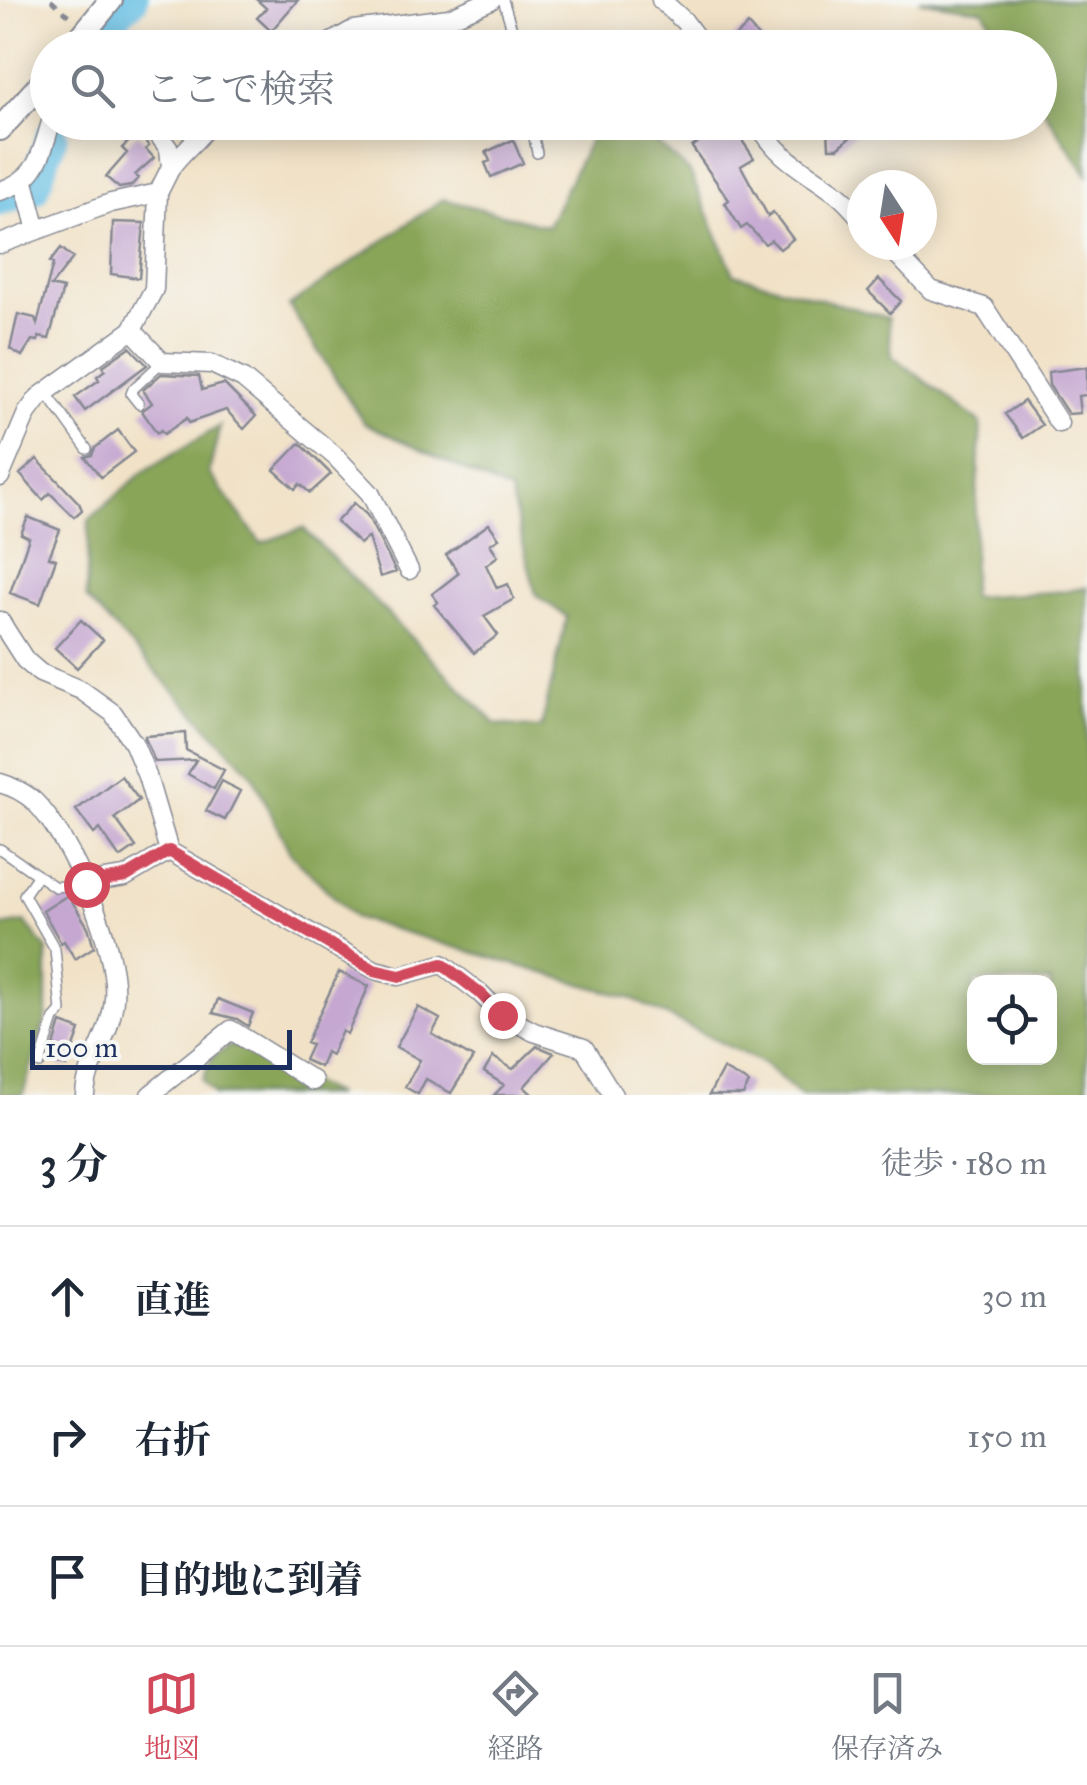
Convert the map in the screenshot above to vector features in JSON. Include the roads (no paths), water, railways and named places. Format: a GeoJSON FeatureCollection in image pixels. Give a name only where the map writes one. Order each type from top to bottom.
{"type":"FeatureCollection","features":[{"type":"Feature","properties":{"kind":"street"},"geometry":{"type":"LineString","coordinates":[[92,30],[111,0]]}},
{"type":"Feature","properties":{"kind":"street"},"geometry":{"type":"LineString","coordinates":[[353,30],[449,18],[490,0]]}},
{"type":"Feature","properties":{"kind":"street"},"geometry":{"type":"LineString","coordinates":[[661,0],[691,30]]}},
{"type":"Feature","properties":{"kind":"street"},"geometry":{"type":"LineString","coordinates":[[0,129],[30,96]]}},
{"type":"Feature","properties":{"kind":"street"},"geometry":{"type":"LineString","coordinates":[[0,192],[30,177],[44,140]]}},
{"type":"Feature","properties":{"kind":"street"},"geometry":{"type":"LineString","coordinates":[[163,140],[169,148],[172,167]]}},
{"type":"Feature","properties":{"kind":"street"},"geometry":{"type":"LineString","coordinates":[[0,477],[27,413],[46,392],[132,330],[154,289],[158,192],[180,154],[198,140]]}},
{"type":"Feature","properties":{"kind":"street"},"geometry":{"type":"LineString","coordinates":[[767,140],[796,168],[836,192],[847,203]]}},
{"type":"Feature","properties":{"kind":"street"},"geometry":{"type":"LineString","coordinates":[[24,182],[37,230]]}},
{"type":"Feature","properties":{"kind":"street"},"geometry":{"type":"LineString","coordinates":[[0,244],[111,202],[158,192]]}},
{"type":"Feature","properties":{"kind":"street"},"geometry":{"type":"LineString","coordinates":[[902,260],[931,290],[984,308],[1059,423]]}},
{"type":"Feature","properties":{"kind":"street"},"geometry":{"type":"LineString","coordinates":[[132,330],[162,362],[212,364],[243,380],[336,458],[370,493],[409,570]]}},
{"type":"Feature","properties":{"kind":"street"},"geometry":{"type":"LineString","coordinates":[[0,621],[25,660],[40,673],[82,690],[114,713],[134,744],[147,776],[169,851],[374,970],[400,976],[442,964],[502,1015],[534,1032],[584,1048],[613,1095]]}},
{"type":"Feature","properties":{"kind":"street"},"geometry":{"type":"LineString","coordinates":[[0,783],[34,801],[86,884],[98,918],[115,996],[106,1038],[89,1072],[86,1095]]}},
{"type":"Feature","properties":{"kind":"street"},"geometry":{"type":"LineString","coordinates":[[86,884],[125,877],[169,851]]}},
{"type":"Feature","properties":{"kind":"street"},"geometry":{"type":"LineString","coordinates":[[150,1095],[231,1030],[313,1081]]}},
{"type":"Feature","properties":{"kind":"lane"},"geometry":{"type":"LineString","coordinates":[[503,0],[512,30]]}},
{"type":"Feature","properties":{"kind":"lane"},"geometry":{"type":"LineString","coordinates":[[535,140],[537,152]]}},
{"type":"Feature","properties":{"kind":"lane"},"geometry":{"type":"LineString","coordinates":[[139,404],[131,394],[162,362]]}},
{"type":"Feature","properties":{"kind":"lane"},"geometry":{"type":"LineString","coordinates":[[46,392],[87,449]]}},
{"type":"Feature","properties":{"kind":"lane"},"geometry":{"type":"LineString","coordinates":[[0,849],[55,887],[86,884]]}},
{"type":"Feature","properties":{"kind":"lane"},"geometry":{"type":"LineString","coordinates":[[37,876],[24,895],[55,948],[61,1011],[54,1019],[40,1064]]}},
{"type":"Feature","properties":{"kind":"waterway"},"geometry":{"type":"LineString","coordinates":[[99,30],[132,0]]}},
{"type":"Feature","properties":{"kind":"waterway"},"geometry":{"type":"LineString","coordinates":[[0,200],[33,189],[51,140]]}}]}
